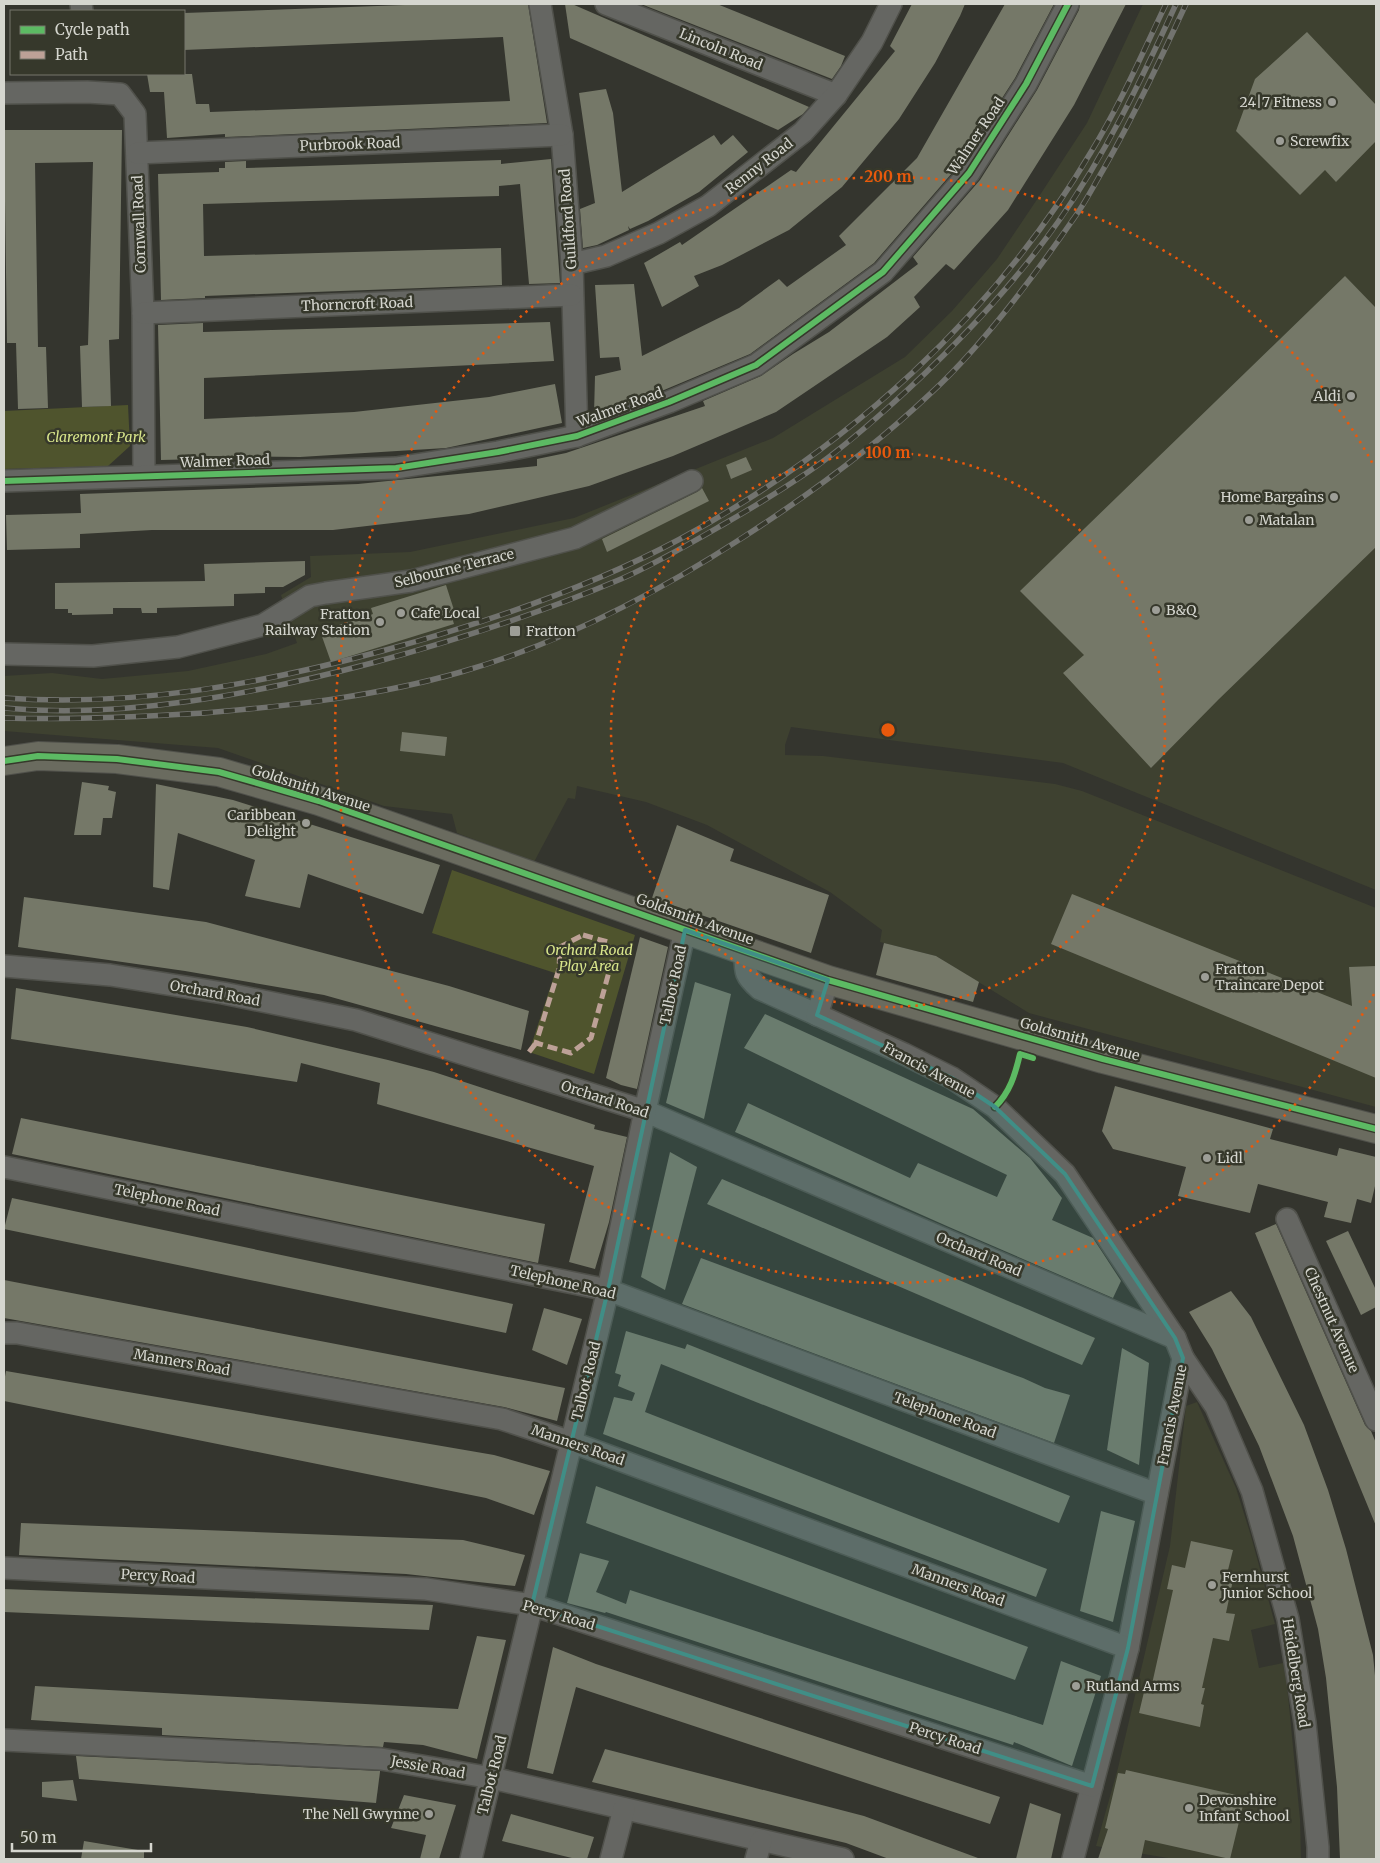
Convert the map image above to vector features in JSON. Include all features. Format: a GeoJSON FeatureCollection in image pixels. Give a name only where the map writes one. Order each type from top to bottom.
{"type":"FeatureCollection","features":[{"type":"Feature","properties":{"kind":"main road","name":"Goldsmith Avenue"},"geometry":{"type":"LineString","coordinates":[[4,761],[38,756],[117,759],[219,772],[319,801],[828,980],[1103,1059],[1376,1129]]}},
{"type":"Feature","properties":{"kind":"street","name":"Guildford Road"},"geometry":{"type":"LineString","coordinates":[[540,4],[562,135],[572,264],[576,436]]}},
{"type":"Feature","properties":{"kind":"street","name":"Lincoln Road"},"geometry":{"type":"LineString","coordinates":[[606,4],[836,95]]}},
{"type":"Feature","properties":{"kind":"street","name":"Renny Road"},"geometry":{"type":"LineString","coordinates":[[572,264],[606,256],[659,234],[708,206],[803,132],[836,95],[872,42],[891,4]]}},
{"type":"Feature","properties":{"kind":"street","name":"Walmer Road"},"geometry":{"type":"LineString","coordinates":[[4,481],[396,468],[498,452],[576,436],[669,402],[756,365],[883,272],[970,173],[1026,84],[1068,4]]}},
{"type":"Feature","properties":{"kind":"street","name":"Cornwall Road"},"geometry":{"type":"LineString","coordinates":[[4,93],[86,83],[120,94],[135,114],[143,313],[144,476]]}},
{"type":"Feature","properties":{"kind":"street","name":"Purbrook Road"},"geometry":{"type":"LineString","coordinates":[[136,153],[562,135]]}},
{"type":"Feature","properties":{"kind":"street","name":"Thorncroft Road"},"geometry":{"type":"LineString","coordinates":[[143,313],[572,295]]}},
{"type":"Feature","properties":{"kind":"street","name":"Selbourne Terrace"},"geometry":{"type":"LineString","coordinates":[[4,654],[93,656],[178,647],[263,625],[310,596],[411,581],[575,538],[692,481]]}},
{"type":"Feature","properties":{"kind":"street","name":"Talbot Road"},"geometry":{"type":"LineString","coordinates":[[471,1859],[608,1290],[685,930]]}},
{"type":"Feature","properties":{"kind":"street","name":"Francis Avenue"},"geometry":{"type":"LineString","coordinates":[[746,951],[747,978],[760,989],[904,1054],[952,1078],[995,1107],[1065,1174],[1175,1338],[1183,1358],[1128,1648],[1072,1859]]}},
{"type":"Feature","properties":{"kind":"street","name":"Orchard Road"},"geometry":{"type":"LineString","coordinates":[[4,966],[110,975],[223,993],[356,1020],[645,1111],[1175,1338]]}},
{"type":"Feature","properties":{"kind":"street"},"geometry":{"type":"LineString","coordinates":[[817,1015],[828,980]]}},
{"type":"Feature","properties":{"kind":"street","name":"Telephone Road"},"geometry":{"type":"LineString","coordinates":[[4,1167],[608,1290],[1157,1494]]}},
{"type":"Feature","properties":{"kind":"street","name":"Chestnut Avenue"},"geometry":{"type":"LineString","coordinates":[[1287,1219],[1376,1420]]}},
{"type":"Feature","properties":{"kind":"street","name":"Manners Road"},"geometry":{"type":"LineString","coordinates":[[4,1333],[27,1335],[502,1419],[571,1442],[1128,1648]]}},
{"type":"Feature","properties":{"kind":"street","name":"Heidelberg Road"},"geometry":{"type":"LineString","coordinates":[[1183,1358],[1216,1407],[1252,1491],[1288,1619],[1305,1723],[1318,1859]]}},
{"type":"Feature","properties":{"kind":"street","name":"Percy Road"},"geometry":{"type":"LineString","coordinates":[[4,1568],[426,1589],[532,1605],[1092,1786]]}},
{"type":"Feature","properties":{"kind":"street","name":"Jessie Road"},"geometry":{"type":"LineString","coordinates":[[4,1740],[381,1758],[492,1778],[624,1809],[758,1850],[844,1859]]}},
{"type":"Feature","properties":{"kind":"street"},"geometry":{"type":"LineString","coordinates":[[611,1859],[624,1809]]}},
{"type":"Feature","properties":{"kind":"highlighted area"},"geometry":{"type":"Polygon","coordinates":[[[685,930],[828,980],[817,1015],[952,1078],[995,1107],[1065,1174],[1175,1338],[1183,1358],[1128,1648],[1092,1786],[532,1605],[608,1290],[685,930]]]}},
{"type":"Feature","properties":{"kind":"shaded area"},"geometry":{"type":"Polygon","coordinates":[[[1143,4],[1376,4],[1376,890],[1063,763],[791,727],[785,745],[785,755],[823,756],[1055,784],[1082,791],[1376,908],[1376,1107],[1029,1013],[936,956],[880,942],[882,930],[830,892],[707,825],[646,802],[577,786],[575,799],[568,798],[534,862],[457,833],[452,814],[384,806],[218,748],[4,731],[4,676],[52,673],[102,679],[188,671],[266,654],[297,643],[281,595],[311,577],[310,556],[410,552],[574,518],[773,438],[905,357],[952,311],[997,259],[1087,123],[1143,4]]]}},
{"type":"Feature","properties":{"kind":"shaded area","name":"Fernhurst Junior School"},"geometry":{"type":"Polygon","coordinates":[[[1197,1402],[1236,1488],[1275,1624],[1251,1630],[1259,1668],[1283,1663],[1287,1685],[1300,1819],[1301,1859],[1174,1859],[1096,1846],[1118,1768],[1170,1546],[1186,1406],[1197,1402]]]}},
{"type":"Feature","properties":{"kind":"green space","name":"Claremont Park"},"geometry":{"type":"Polygon","coordinates":[[[128,405],[130,446],[108,466],[4,469],[4,411],[128,405]]]}},
{"type":"Feature","properties":{"kind":"green space","name":"Orchard Road Play Area"},"geometry":{"type":"Polygon","coordinates":[[[452,870],[635,935],[594,1074],[529,1052],[555,973],[432,933],[452,870]]]}},
{"type":"Feature","properties":{"kind":"building"},"geometry":{"type":"Polygon","coordinates":[[[432,4],[528,4],[547,123],[225,137],[225,134],[167,138],[164,92],[150,92],[147,75],[192,74],[196,104],[209,104],[210,112],[510,101],[503,37],[185,50],[185,13],[432,4]]]}},
{"type":"Feature","properties":{"kind":"building"},"geometry":{"type":"Polygon","coordinates":[[[565,4],[572,4],[809,107],[803,114],[778,130],[570,38],[565,4]]]}},
{"type":"Feature","properties":{"kind":"building"},"geometry":{"type":"Polygon","coordinates":[[[641,4],[717,4],[845,56],[832,79],[641,4]]]}},
{"type":"Feature","properties":{"kind":"building"},"geometry":{"type":"Polygon","coordinates":[[[912,4],[965,4],[935,63],[899,119],[842,187],[789,230],[722,265],[694,276],[699,286],[662,307],[644,263],[680,242],[682,245],[791,170],[796,172],[895,51],[890,46],[912,4]]]}},
{"type":"Feature","properties":{"kind":"building"},"geometry":{"type":"Polygon","coordinates":[[[1005,4],[1054,4],[1015,78],[959,165],[874,263],[750,354],[631,403],[594,414],[595,376],[621,370],[619,357],[600,358],[595,285],[634,284],[642,356],[739,308],[779,279],[787,287],[846,245],[839,236],[917,158],[1005,4]]]}},
{"type":"Feature","properties":{"kind":"building"},"geometry":{"type":"Polygon","coordinates":[[[1080,4],[1126,4],[1074,105],[1008,210],[954,270],[946,264],[914,297],[920,307],[887,337],[776,412],[673,456],[589,486],[469,514],[333,530],[152,530],[80,534],[80,548],[7,550],[6,515],[81,513],[80,494],[358,484],[537,466],[537,459],[566,453],[705,406],[703,401],[761,376],[829,332],[918,264],[913,257],[980,180],[1037,90],[1079,10],[1080,4]]]}},
{"type":"Feature","properties":{"kind":"building"},"geometry":{"type":"Polygon","coordinates":[[[1307,32],[1376,105],[1376,141],[1336,182],[1325,170],[1300,195],[1236,131],[1255,79],[1307,32]]]}},
{"type":"Feature","properties":{"kind":"building"},"geometry":{"type":"Polygon","coordinates":[[[606,89],[613,113],[622,192],[714,135],[721,145],[733,135],[748,152],[699,192],[648,221],[630,229],[628,226],[629,230],[597,245],[583,248],[580,209],[595,203],[579,93],[606,89]]]}},
{"type":"Feature","properties":{"kind":"building"},"geometry":{"type":"Polygon","coordinates":[[[4,130],[122,130],[119,339],[109,340],[111,406],[82,407],[80,346],[88,345],[93,162],[35,163],[38,347],[46,347],[48,408],[18,409],[16,343],[7,343],[4,130]]]}},
{"type":"Feature","properties":{"kind":"building"},"geometry":{"type":"Polygon","coordinates":[[[551,159],[560,283],[529,284],[520,184],[499,186],[499,196],[203,204],[204,256],[501,248],[502,285],[205,296],[205,298],[161,300],[158,174],[219,172],[219,168],[225,168],[225,162],[246,161],[246,168],[501,160],[501,164],[551,159]]]}},
{"type":"Feature","properties":{"kind":"building"},"geometry":{"type":"Polygon","coordinates":[[[1345,276],[1376,308],[1376,547],[1219,699],[1151,768],[1063,673],[1084,655],[1020,591],[1345,276]]]}},
{"type":"Feature","properties":{"kind":"building"},"geometry":{"type":"Polygon","coordinates":[[[550,322],[554,361],[204,378],[204,419],[354,412],[489,397],[555,384],[562,423],[446,448],[300,457],[205,456],[205,459],[161,460],[158,325],[203,323],[203,332],[550,322]]]}},
{"type":"Feature","properties":{"kind":"building"},"geometry":{"type":"Polygon","coordinates":[[[746,457],[752,470],[731,479],[726,465],[746,457]]]}},
{"type":"Feature","properties":{"kind":"building"},"geometry":{"type":"Polygon","coordinates":[[[702,488],[709,501],[607,552],[602,539],[702,488]]]}},
{"type":"Feature","properties":{"kind":"building"},"geometry":{"type":"Polygon","coordinates":[[[305,561],[305,575],[283,587],[265,587],[265,593],[234,594],[234,606],[157,608],[157,613],[142,613],[141,608],[113,608],[113,614],[72,615],[72,613],[68,613],[68,609],[55,609],[55,583],[205,581],[204,564],[305,561]]]}},
{"type":"Feature","properties":{"kind":"building","name":"Fratton Railway Station"},"geometry":{"type":"Polygon","coordinates":[[[446,585],[454,610],[450,611],[454,624],[331,662],[320,631],[373,614],[371,608],[446,585]]]}},
{"type":"Feature","properties":{"kind":"building"},"geometry":{"type":"Polygon","coordinates":[[[402,732],[447,737],[445,756],[400,751],[402,732]]]}},
{"type":"Feature","properties":{"kind":"building"},"geometry":{"type":"Polygon","coordinates":[[[82,782],[109,786],[108,790],[116,792],[112,818],[103,818],[101,835],[74,835],[82,782]]]}},
{"type":"Feature","properties":{"kind":"building"},"geometry":{"type":"Polygon","coordinates":[[[156,784],[233,800],[440,865],[423,914],[308,874],[300,908],[245,896],[255,860],[178,833],[169,890],[153,887],[156,784]]]}},
{"type":"Feature","properties":{"kind":"building"},"geometry":{"type":"Polygon","coordinates":[[[677,825],[734,849],[730,861],[829,895],[811,953],[652,898],[677,825]]]}},
{"type":"Feature","properties":{"kind":"building","name":"Fratton Traincare Depot"},"geometry":{"type":"Polygon","coordinates":[[[1072,894],[1352,1006],[1349,967],[1376,966],[1376,1078],[1051,944],[1072,894]]]}},
{"type":"Feature","properties":{"kind":"building"},"geometry":{"type":"Polygon","coordinates":[[[24,897],[206,922],[449,986],[529,1011],[521,1050],[324,995],[185,971],[18,947],[24,897]]]}},
{"type":"Feature","properties":{"kind":"building"},"geometry":{"type":"Polygon","coordinates":[[[640,937],[668,947],[637,1089],[621,1085],[606,1078],[640,937]]]}},
{"type":"Feature","properties":{"kind":"building"},"geometry":{"type":"Polygon","coordinates":[[[884,943],[936,956],[979,982],[973,1002],[876,975],[884,943]]]}},
{"type":"Feature","properties":{"kind":"building"},"geometry":{"type":"Polygon","coordinates":[[[695,982],[731,994],[704,1119],[666,1103],[695,982]]]}},
{"type":"Feature","properties":{"kind":"building"},"geometry":{"type":"Polygon","coordinates":[[[16,988],[247,1027],[388,1060],[434,1072],[595,1125],[594,1129],[627,1137],[609,1222],[595,1269],[569,1262],[594,1166],[377,1104],[380,1083],[301,1063],[297,1082],[11,1039],[16,988]]]}},
{"type":"Feature","properties":{"kind":"building"},"geometry":{"type":"Polygon","coordinates":[[[765,1014],[973,1109],[1030,1158],[1062,1198],[1052,1220],[1093,1238],[1121,1281],[1113,1298],[735,1132],[748,1103],[910,1178],[918,1163],[997,1197],[1007,1175],[744,1048],[765,1014]]]}},
{"type":"Feature","properties":{"kind":"building","name":"Lidl"},"geometry":{"type":"Polygon","coordinates":[[[1115,1086],[1273,1129],[1270,1139],[1337,1156],[1339,1148],[1376,1157],[1376,1182],[1371,1203],[1357,1199],[1351,1223],[1324,1217],[1328,1202],[1258,1184],[1250,1213],[1178,1196],[1186,1167],[1113,1149],[1102,1131],[1115,1086]]]}},
{"type":"Feature","properties":{"kind":"building"},"geometry":{"type":"Polygon","coordinates":[[[21,1118],[545,1224],[538,1263],[12,1154],[21,1118]]]}},
{"type":"Feature","properties":{"kind":"building"},"geometry":{"type":"Polygon","coordinates":[[[670,1152],[697,1167],[665,1290],[641,1277],[670,1152]]]}},
{"type":"Feature","properties":{"kind":"building"},"geometry":{"type":"Polygon","coordinates":[[[722,1179],[1095,1338],[1082,1365],[707,1204],[722,1179]]]}},
{"type":"Feature","properties":{"kind":"building"},"geometry":{"type":"Polygon","coordinates":[[[12,1198],[513,1304],[506,1333],[4,1229],[12,1198]]]}},
{"type":"Feature","properties":{"kind":"building"},"geometry":{"type":"Polygon","coordinates":[[[1276,1224],[1365,1425],[1371,1431],[1376,1443],[1376,1526],[1255,1233],[1276,1224]]]}},
{"type":"Feature","properties":{"kind":"building"},"geometry":{"type":"Polygon","coordinates":[[[1348,1231],[1376,1290],[1376,1307],[1361,1315],[1326,1241],[1348,1231]]]}},
{"type":"Feature","properties":{"kind":"building"},"geometry":{"type":"Polygon","coordinates":[[[701,1258],[1023,1378],[1045,1388],[1070,1395],[1054,1443],[682,1304],[701,1258]]]}},
{"type":"Feature","properties":{"kind":"building"},"geometry":{"type":"Polygon","coordinates":[[[4,1280],[565,1388],[557,1421],[504,1407],[4,1318],[4,1280]]]}},
{"type":"Feature","properties":{"kind":"building"},"geometry":{"type":"Polygon","coordinates":[[[1231,1291],[1251,1317],[1304,1425],[1328,1490],[1346,1549],[1373,1655],[1376,1686],[1376,1859],[1340,1859],[1337,1787],[1326,1678],[1318,1629],[1293,1536],[1259,1446],[1212,1349],[1189,1312],[1231,1291]]]}},
{"type":"Feature","properties":{"kind":"building"},"geometry":{"type":"Polygon","coordinates":[[[544,1308],[582,1319],[567,1365],[532,1350],[544,1308]]]}},
{"type":"Feature","properties":{"kind":"building"},"geometry":{"type":"Polygon","coordinates":[[[626,1331],[685,1349],[687,1344],[1070,1496],[1059,1523],[661,1364],[645,1412],[1047,1569],[1036,1597],[603,1434],[614,1397],[632,1401],[635,1393],[618,1386],[621,1375],[615,1373],[626,1331]]]}},
{"type":"Feature","properties":{"kind":"building"},"geometry":{"type":"Polygon","coordinates":[[[1122,1348],[1149,1363],[1139,1465],[1107,1450],[1122,1348]]]}},
{"type":"Feature","properties":{"kind":"building"},"geometry":{"type":"Polygon","coordinates":[[[6,1371],[494,1455],[550,1471],[534,1515],[486,1498],[4,1401],[6,1371]]]}},
{"type":"Feature","properties":{"kind":"building"},"geometry":{"type":"Polygon","coordinates":[[[596,1486],[1028,1647],[1015,1680],[586,1523],[596,1486]]]}},
{"type":"Feature","properties":{"kind":"building"},"geometry":{"type":"Polygon","coordinates":[[[1101,1511],[1135,1521],[1113,1622],[1080,1611],[1101,1511]]]}},
{"type":"Feature","properties":{"kind":"building"},"geometry":{"type":"Polygon","coordinates":[[[21,1523],[463,1540],[525,1555],[515,1586],[406,1574],[19,1555],[21,1523]]]}},
{"type":"Feature","properties":{"kind":"building"},"geometry":{"type":"Polygon","coordinates":[[[1191,1541],[1233,1550],[1226,1578],[1233,1580],[1226,1613],[1235,1614],[1229,1641],[1213,1638],[1202,1688],[1205,1688],[1201,1704],[1204,1705],[1200,1727],[1139,1713],[1144,1692],[1150,1693],[1173,1590],[1167,1589],[1172,1565],[1185,1568],[1191,1541]]]}},
{"type":"Feature","properties":{"kind":"building"},"geometry":{"type":"Polygon","coordinates":[[[580,1553],[609,1561],[596,1592],[626,1604],[630,1590],[1043,1725],[1061,1661],[1101,1676],[1072,1766],[1014,1742],[1013,1745],[606,1612],[567,1603],[580,1553]]]}},
{"type":"Feature","properties":{"kind":"building"},"geometry":{"type":"Polygon","coordinates":[[[4,1589],[433,1605],[429,1630],[4,1612],[4,1589]]]}},
{"type":"Feature","properties":{"kind":"building"},"geometry":{"type":"Polygon","coordinates":[[[477,1636],[506,1640],[477,1759],[423,1745],[384,1742],[383,1747],[162,1735],[162,1728],[31,1720],[35,1686],[458,1709],[477,1636]]]}},
{"type":"Feature","properties":{"kind":"building"},"geometry":{"type":"Polygon","coordinates":[[[553,1647],[596,1664],[1000,1797],[990,1824],[576,1687],[553,1774],[527,1768],[553,1647]]]}},
{"type":"Feature","properties":{"kind":"building"},"geometry":{"type":"Polygon","coordinates":[[[605,1749],[864,1816],[978,1859],[889,1859],[846,1843],[592,1782],[605,1749]]]}},
{"type":"Feature","properties":{"kind":"building"},"geometry":{"type":"Polygon","coordinates":[[[76,1756],[380,1772],[376,1803],[79,1779],[76,1756]]]}},
{"type":"Feature","properties":{"kind":"building","name":"Devonshire Infant School"},"geometry":{"type":"Polygon","coordinates":[[[1126,1770],[1245,1797],[1230,1859],[1145,1840],[1141,1859],[1098,1859],[1108,1829],[1105,1828],[1118,1773],[1125,1774],[1126,1770]]]}},
{"type":"Feature","properties":{"kind":"building"},"geometry":{"type":"Polygon","coordinates":[[[73,1780],[77,1801],[42,1797],[42,1782],[73,1780]]]}},
{"type":"Feature","properties":{"kind":"building"},"geometry":{"type":"Polygon","coordinates":[[[404,1795],[456,1805],[439,1859],[420,1859],[426,1835],[391,1828],[404,1795]]]}},
{"type":"Feature","properties":{"kind":"building"},"geometry":{"type":"Polygon","coordinates":[[[1030,1803],[1061,1814],[1051,1859],[1016,1859],[1030,1803]]]}},
{"type":"Feature","properties":{"kind":"building"},"geometry":{"type":"Polygon","coordinates":[[[511,1814],[594,1837],[587,1859],[576,1859],[502,1841],[511,1814]]]}},
{"type":"Feature","properties":{"kind":"building"},"geometry":{"type":"Polygon","coordinates":[[[84,1841],[144,1851],[144,1859],[81,1859],[84,1841]]]}},
{"type":"Feature","properties":{"kind":"railway"},"geometry":{"type":"LineString","coordinates":[[4,698],[101,699],[195,691],[288,674],[382,651],[496,617],[572,589],[645,557],[742,503],[801,463],[858,420],[912,373],[962,323],[1009,269],[1052,212],[1102,134],[1166,4]]}},
{"type":"Feature","properties":{"kind":"railway"},"geometry":{"type":"LineString","coordinates":[[4,708],[96,710],[143,707],[236,694],[372,663],[498,625],[621,579],[661,560],[753,507],[823,461],[880,415],[958,341],[1020,272],[1058,222],[1107,143],[1150,60],[1176,4]]}},
{"type":"Feature","properties":{"kind":"railway"},"geometry":{"type":"LineString","coordinates":[[4,718],[104,718],[204,713],[334,699],[398,688],[461,672],[535,647],[606,616],[709,559],[792,505],[863,452],[931,393],[988,333],[1040,266],[1084,202],[1136,109],[1186,4]]}},
{"type":"Feature","properties":{"kind":"marked path"},"geometry":{"type":"LineString","coordinates":[[583,935],[608,942],[613,957],[591,1038],[571,1053],[536,1043],[559,969],[560,947],[583,935]]}},
{"type":"Feature","properties":{"kind":"marked path"},"geometry":{"type":"LineString","coordinates":[[529,1052],[536,1043]]}},
{"type":"Feature","properties":{"kind":"cycle path"},"geometry":{"type":"LineString","coordinates":[[4,481],[396,468],[498,452],[577,436],[669,402],[756,365],[883,272],[969,173],[1026,84],[1068,4]]}},
{"type":"Feature","properties":{"kind":"cycle path"},"geometry":{"type":"LineString","coordinates":[[4,761],[38,756],[117,759],[219,772],[319,801],[828,980],[1103,1059],[1376,1129]]}},
{"type":"Feature","properties":{"kind":"cycle path"},"geometry":{"type":"LineString","coordinates":[[995,1107],[1005,1095],[1011,1083],[1020,1054],[1033,1058]]}},
{"type":"Feature","properties":{"kind":"place","name":"24|7 Fitness"},"geometry":{"type":"Point","coordinates":[1332,102]}},
{"type":"Feature","properties":{"kind":"place","name":"Screwfix"},"geometry":{"type":"Point","coordinates":[1280,141]}},
{"type":"Feature","properties":{"kind":"place","name":"Aldi"},"geometry":{"type":"Point","coordinates":[1351,396]}},
{"type":"Feature","properties":{"kind":"place","name":"Home Bargains"},"geometry":{"type":"Point","coordinates":[1334,497]}},
{"type":"Feature","properties":{"kind":"place","name":"Matalan"},"geometry":{"type":"Point","coordinates":[1249,520]}},
{"type":"Feature","properties":{"kind":"place","name":"B&Q"},"geometry":{"type":"Point","coordinates":[1156,610]}},
{"type":"Feature","properties":{"kind":"place","name":"Cafe Local"},"geometry":{"type":"Point","coordinates":[401,613]}},
{"type":"Feature","properties":{"kind":"place","name":"Fratton Railway Station"},"geometry":{"type":"Point","coordinates":[380,622]}},
{"type":"Feature","properties":{"kind":"place","name":"Fratton"},"geometry":{"type":"Point","coordinates":[515,631]}},
{"type":"Feature","properties":{"kind":"place","name":"Caribbean Delight"},"geometry":{"type":"Point","coordinates":[306,823]}},
{"type":"Feature","properties":{"kind":"place","name":"Fratton Traincare Depot"},"geometry":{"type":"Point","coordinates":[1205,977]}},
{"type":"Feature","properties":{"kind":"place","name":"Lidl"},"geometry":{"type":"Point","coordinates":[1207,1158]}},
{"type":"Feature","properties":{"kind":"place","name":"Fernhurst Junior School"},"geometry":{"type":"Point","coordinates":[1212,1585]}},
{"type":"Feature","properties":{"kind":"place","name":"Rutland Arms"},"geometry":{"type":"Point","coordinates":[1076,1686]}},
{"type":"Feature","properties":{"kind":"place","name":"Devonshire Infant School"},"geometry":{"type":"Point","coordinates":[1189,1808]}},
{"type":"Feature","properties":{"kind":"place","name":"The Nell Gwynne"},"geometry":{"type":"Point","coordinates":[429,1814]}}]}
